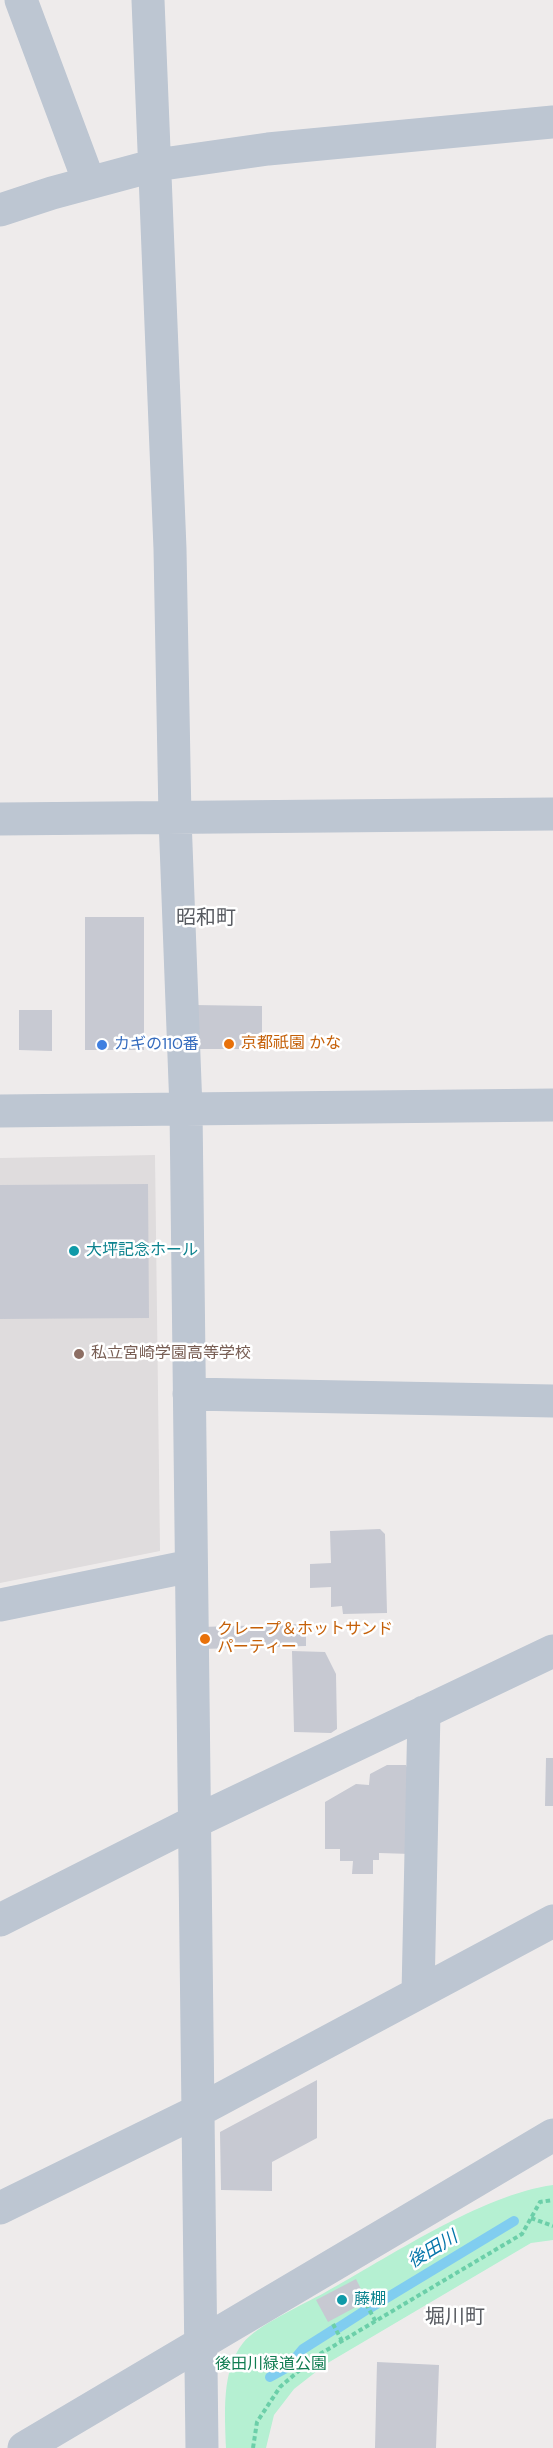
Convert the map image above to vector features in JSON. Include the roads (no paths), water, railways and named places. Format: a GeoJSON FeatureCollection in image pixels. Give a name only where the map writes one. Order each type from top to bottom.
{"type":"FeatureCollection","features":[{"type":"Feature","properties":{"kind":"street"},"geometry":{"type":"LineString","coordinates":[[21,0],[89,182]]}},
{"type":"Feature","properties":{"kind":"street"},"geometry":{"type":"LineString","coordinates":[[148,0],[170,549],[175,818],[186,1109],[201,2448]]}},
{"type":"Feature","properties":{"kind":"street"},"geometry":{"type":"LineString","coordinates":[[0,210],[89,182],[156,165],[268,148],[553,122]]}},
{"type":"Feature","properties":{"kind":"street"},"geometry":{"type":"LineString","coordinates":[[0,819],[553,814]]}},
{"type":"Feature","properties":{"kind":"street"},"geometry":{"type":"LineString","coordinates":[[0,1111],[553,1105]]}},
{"type":"Feature","properties":{"kind":"street"},"geometry":{"type":"LineString","coordinates":[[189,1394],[553,1401]]}},
{"type":"Feature","properties":{"kind":"street"},"geometry":{"type":"LineString","coordinates":[[0,1605],[191,1566]]}},
{"type":"Feature","properties":{"kind":"street"},"geometry":{"type":"LineString","coordinates":[[0,1920],[194,1822],[553,1652]]}},
{"type":"Feature","properties":{"kind":"street"},"geometry":{"type":"LineString","coordinates":[[418,1993],[424,1712]]}},
{"type":"Feature","properties":{"kind":"street"},"geometry":{"type":"LineString","coordinates":[[0,2208],[198,2111],[553,1921]]}},
{"type":"Feature","properties":{"kind":"street"},"geometry":{"type":"LineString","coordinates":[[24,2448],[553,2135]]}},
{"type":"Feature","properties":{"kind":"waterway","name":"後田川"},"geometry":{"type":"LineString","coordinates":[[370,2308],[514,2221]]}},
{"type":"Feature","properties":{"kind":"waterway","name":"後田川"},"geometry":{"type":"LineString","coordinates":[[338,2328],[366,2310]]}},
{"type":"Feature","properties":{"kind":"waterway","name":"後田川"},"geometry":{"type":"LineString","coordinates":[[270,2377],[288,2367],[303,2349],[333,2330]]}},
{"type":"Feature","properties":{"kind":"place","name":"京都祇園 かな"},"geometry":{"type":"Point","coordinates":[229,1044]}},
{"type":"Feature","properties":{"kind":"place","name":"カギの110番"},"geometry":{"type":"Point","coordinates":[102,1045]}},
{"type":"Feature","properties":{"kind":"place","name":"大坪記念ホール"},"geometry":{"type":"Point","coordinates":[74,1251]}},
{"type":"Feature","properties":{"kind":"place","name":"私立宮崎学園高等学校"},"geometry":{"type":"Point","coordinates":[79,1354]}},
{"type":"Feature","properties":{"kind":"place","name":"クレープ＆ホットサンド パーティー"},"geometry":{"type":"Point","coordinates":[205,1639]}},
{"type":"Feature","properties":{"kind":"place","name":"藤棚"},"geometry":{"type":"Point","coordinates":[342,2300]}},
{"type":"Feature","properties":{"kind":"district","name":"昭和町"},"geometry":{"type":"Point","coordinates":[206,919]}},
{"type":"Feature","properties":{"kind":"district","name":"堀川町"},"geometry":{"type":"Point","coordinates":[455,2318]}},
{"type":"Feature","properties":{"kind":"park label","name":"後田川緑道公園"},"geometry":{"type":"Point","coordinates":[271,2365]}}]}
